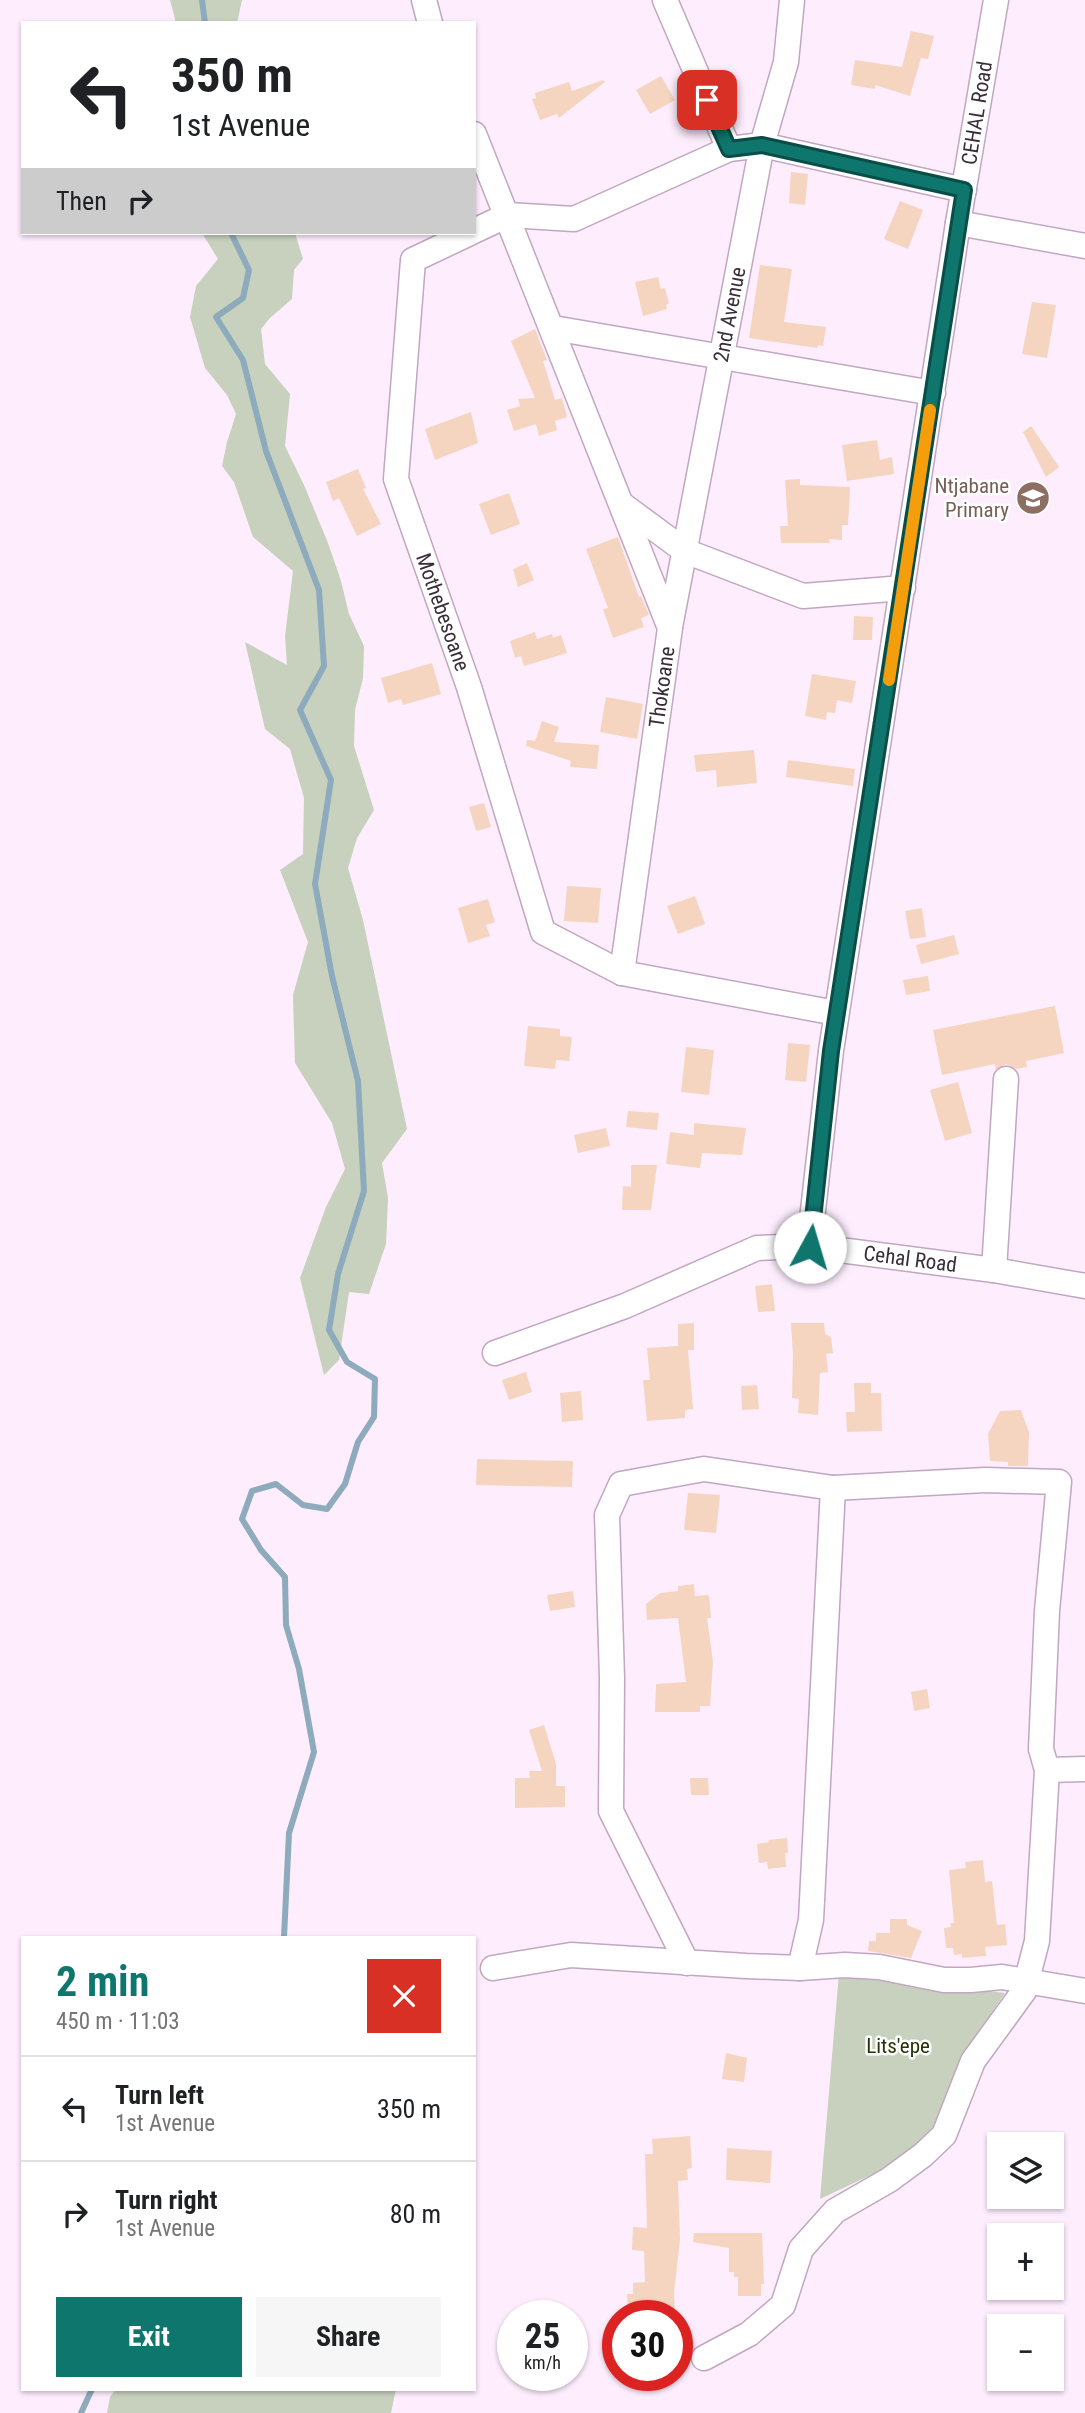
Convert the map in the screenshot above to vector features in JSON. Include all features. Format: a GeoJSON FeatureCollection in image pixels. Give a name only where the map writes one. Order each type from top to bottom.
{"type":"FeatureCollection","features":[{"type":"Feature","properties":{"kind":"street"},"geometry":{"type":"LineString","coordinates":[[424,0],[429,21]]}},
{"type":"Feature","properties":{"kind":"street"},"geometry":{"type":"LineString","coordinates":[[665,0],[729,149]]}},
{"type":"Feature","properties":{"kind":"street","name":"2nd Avenue"},"geometry":{"type":"LineString","coordinates":[[670,628],[762,145],[786,62],[792,0]]}},
{"type":"Feature","properties":{"kind":"street","name":"CEHAL Road"},"geometry":{"type":"LineString","coordinates":[[958,223],[996,0]]}},
{"type":"Feature","properties":{"kind":"street","name":"Thokoane"},"geometry":{"type":"LineString","coordinates":[[476,139],[670,628],[622,973]]}},
{"type":"Feature","properties":{"kind":"street"},"geometry":{"type":"LineString","coordinates":[[508,215],[575,219],[729,149],[762,145],[964,190]]}},
{"type":"Feature","properties":{"kind":"street","name":"Mothebesoane"},"geometry":{"type":"LineString","coordinates":[[476,230],[508,215]]}},
{"type":"Feature","properties":{"kind":"street"},"geometry":{"type":"LineString","coordinates":[[810,1247],[836,1013],[958,223],[1085,246]]}},
{"type":"Feature","properties":{"kind":"street","name":"Mothebesoane"},"geometry":{"type":"LineString","coordinates":[[466,235],[412,260],[396,479],[469,687],[543,932],[622,973]]}},
{"type":"Feature","properties":{"kind":"street"},"geometry":{"type":"LineString","coordinates":[[553,328],[933,393]]}},
{"type":"Feature","properties":{"kind":"street"},"geometry":{"type":"LineString","coordinates":[[623,506],[685,551],[803,596],[903,588]]}},
{"type":"Feature","properties":{"kind":"street"},"geometry":{"type":"LineString","coordinates":[[622,973],[836,1013]]}},
{"type":"Feature","properties":{"kind":"street"},"geometry":{"type":"LineString","coordinates":[[994,1270],[1006,1079]]}},
{"type":"Feature","properties":{"kind":"street","name":"Cehal Road"},"geometry":{"type":"LineString","coordinates":[[495,1353],[625,1306],[757,1248],[810,1247],[994,1270],[1085,1286]]}},
{"type":"Feature","properties":{"kind":"street"},"geometry":{"type":"LineString","coordinates":[[687,1963],[611,1811],[612,1678],[607,1515],[621,1484],[704,1469],[833,1488],[985,1480],[1059,1482],[1047,1611],[1041,1749],[1047,1770],[1037,1941],[1021,1999],[973,2061],[944,2135],[923,2155],[889,2180],[835,2211],[801,2249],[783,2305],[748,2334],[704,2358]]}},
{"type":"Feature","properties":{"kind":"street"},"geometry":{"type":"LineString","coordinates":[[800,1968],[811,1920],[833,1488]]}},
{"type":"Feature","properties":{"kind":"street"},"geometry":{"type":"LineString","coordinates":[[1047,1770],[1085,1769]]}},
{"type":"Feature","properties":{"kind":"street"},"geometry":{"type":"LineString","coordinates":[[493,1968],[571,1955],[800,1968],[845,1965],[879,1967],[944,1980],[1002,1977],[1085,1991]]}},
{"type":"Feature","properties":{"kind":"green space"},"geometry":{"type":"Polygon","coordinates":[[[170,0],[242,0],[237,21],[175,21],[170,0]]]}},
{"type":"Feature","properties":{"kind":"green space"},"geometry":{"type":"Polygon","coordinates":[[[203,235],[296,235],[303,259],[294,270],[292,299],[261,329],[265,364],[290,394],[285,446],[328,543],[349,614],[364,646],[363,678],[355,710],[354,746],[374,810],[357,838],[348,868],[363,920],[407,1129],[382,1163],[388,1198],[386,1244],[369,1294],[349,1292],[339,1360],[324,1375],[300,1278],[326,1207],[345,1169],[332,1123],[295,1063],[293,995],[308,942],[280,870],[303,854],[304,798],[290,749],[265,729],[245,642],[287,665],[285,636],[293,571],[253,537],[234,482],[222,466],[236,414],[227,395],[205,368],[190,317],[196,286],[218,259],[203,235]]]}},
{"type":"Feature","properties":{"kind":"green space","name":"Lits'epe"},"geometry":{"type":"Polygon","coordinates":[[[839,1973],[1005,1993],[964,2053],[937,2128],[892,2165],[820,2199],[839,1973]]]}},
{"type":"Feature","properties":{"kind":"green space"},"geometry":{"type":"Polygon","coordinates":[[[114,2391],[396,2391],[391,2413],[107,2413],[110,2397],[114,2391]]]}},
{"type":"Feature","properties":{"kind":"building"},"geometry":{"type":"Polygon","coordinates":[[[911,31],[934,36],[928,59],[921,58],[910,96],[875,85],[875,89],[851,85],[855,60],[902,67],[911,31]]]}},
{"type":"Feature","properties":{"kind":"building"},"geometry":{"type":"Polygon","coordinates":[[[661,76],[675,100],[650,114],[636,90],[661,76]]]}},
{"type":"Feature","properties":{"kind":"building"},"geometry":{"type":"Polygon","coordinates":[[[603,80],[605,82],[559,118],[557,114],[540,120],[532,99],[536,98],[535,93],[569,82],[572,91],[603,80]]]}},
{"type":"Feature","properties":{"kind":"building"},"geometry":{"type":"Polygon","coordinates":[[[791,172],[808,174],[805,205],[789,203],[791,172]]]}},
{"type":"Feature","properties":{"kind":"building"},"geometry":{"type":"Polygon","coordinates":[[[900,201],[923,210],[908,249],[884,239],[900,201]]]}},
{"type":"Feature","properties":{"kind":"building"},"geometry":{"type":"Polygon","coordinates":[[[760,265],[792,269],[784,322],[826,327],[823,346],[818,345],[817,348],[749,338],[760,265]]]}},
{"type":"Feature","properties":{"kind":"building"},"geometry":{"type":"Polygon","coordinates":[[[658,277],[661,289],[665,288],[669,303],[666,305],[667,309],[643,316],[635,282],[658,277]]]}},
{"type":"Feature","properties":{"kind":"building"},"geometry":{"type":"Polygon","coordinates":[[[1032,302],[1056,305],[1047,358],[1022,354],[1032,302]]]}},
{"type":"Feature","properties":{"kind":"building"},"geometry":{"type":"Polygon","coordinates":[[[535,329],[547,360],[543,361],[555,400],[562,398],[567,417],[555,421],[557,430],[539,436],[536,424],[514,431],[507,410],[520,406],[518,399],[535,398],[511,341],[535,329]]]}},
{"type":"Feature","properties":{"kind":"building"},"geometry":{"type":"Polygon","coordinates":[[[471,412],[478,443],[435,460],[425,429],[471,412]]]}},
{"type":"Feature","properties":{"kind":"building"},"geometry":{"type":"Polygon","coordinates":[[[1031,426],[1059,467],[1046,477],[1023,432],[1031,426]]]}},
{"type":"Feature","properties":{"kind":"building"},"geometry":{"type":"Polygon","coordinates":[[[877,440],[880,460],[892,457],[894,474],[847,481],[842,445],[877,440]]]}},
{"type":"Feature","properties":{"kind":"building"},"geometry":{"type":"Polygon","coordinates":[[[358,469],[366,488],[363,489],[381,524],[357,536],[339,498],[333,501],[326,482],[358,469]]]}},
{"type":"Feature","properties":{"kind":"building"},"geometry":{"type":"Polygon","coordinates":[[[800,479],[800,485],[850,487],[848,525],[842,525],[842,540],[829,539],[830,543],[781,543],[780,526],[788,526],[785,480],[800,479]]]}},
{"type":"Feature","properties":{"kind":"building"},"geometry":{"type":"Polygon","coordinates":[[[509,493],[520,524],[491,535],[479,504],[509,493]]]}},
{"type":"Feature","properties":{"kind":"building"},"geometry":{"type":"Polygon","coordinates":[[[618,537],[639,597],[641,596],[649,615],[641,618],[644,627],[613,638],[603,609],[608,608],[586,549],[618,537]]]}},
{"type":"Feature","properties":{"kind":"building"},"geometry":{"type":"Polygon","coordinates":[[[527,563],[534,580],[518,587],[513,569],[527,563]]]}},
{"type":"Feature","properties":{"kind":"building"},"geometry":{"type":"Polygon","coordinates":[[[854,616],[873,617],[872,640],[853,640],[854,616]]]}},
{"type":"Feature","properties":{"kind":"building"},"geometry":{"type":"Polygon","coordinates":[[[535,632],[537,639],[552,634],[553,638],[561,635],[567,653],[524,666],[521,656],[515,658],[510,641],[535,632]]]}},
{"type":"Feature","properties":{"kind":"building"},"geometry":{"type":"Polygon","coordinates":[[[432,663],[441,694],[403,705],[401,699],[388,703],[381,678],[432,663]]]}},
{"type":"Feature","properties":{"kind":"building"},"geometry":{"type":"Polygon","coordinates":[[[812,674],[856,681],[852,703],[837,700],[835,713],[827,712],[826,720],[805,716],[812,674]]]}},
{"type":"Feature","properties":{"kind":"building"},"geometry":{"type":"Polygon","coordinates":[[[606,697],[643,704],[637,739],[600,732],[606,697]]]}},
{"type":"Feature","properties":{"kind":"building"},"geometry":{"type":"Polygon","coordinates":[[[542,721],[559,727],[554,742],[599,745],[597,769],[570,767],[571,761],[526,746],[527,740],[535,741],[542,721]]]}},
{"type":"Feature","properties":{"kind":"building"},"geometry":{"type":"Polygon","coordinates":[[[754,750],[757,783],[717,787],[716,770],[696,772],[694,755],[754,750]]]}},
{"type":"Feature","properties":{"kind":"building"},"geometry":{"type":"Polygon","coordinates":[[[788,760],[855,769],[853,786],[786,777],[788,760]]]}},
{"type":"Feature","properties":{"kind":"building"},"geometry":{"type":"Polygon","coordinates":[[[484,803],[491,827],[476,831],[469,807],[484,803]]]}},
{"type":"Feature","properties":{"kind":"building"},"geometry":{"type":"Polygon","coordinates":[[[567,886],[601,888],[598,923],[564,921],[567,886]]]}},
{"type":"Feature","properties":{"kind":"building"},"geometry":{"type":"Polygon","coordinates":[[[695,896],[705,924],[678,934],[667,906],[695,896]]]}},
{"type":"Feature","properties":{"kind":"building"},"geometry":{"type":"Polygon","coordinates":[[[488,899],[495,922],[486,925],[490,936],[468,943],[458,908],[488,899]]]}},
{"type":"Feature","properties":{"kind":"building"},"geometry":{"type":"Polygon","coordinates":[[[922,908],[926,937],[910,939],[905,911],[922,908]]]}},
{"type":"Feature","properties":{"kind":"building"},"geometry":{"type":"Polygon","coordinates":[[[954,935],[959,954],[921,964],[916,945],[954,935]]]}},
{"type":"Feature","properties":{"kind":"building"},"geometry":{"type":"Polygon","coordinates":[[[928,976],[930,991],[906,995],[903,980],[928,976]]]}},
{"type":"Feature","properties":{"kind":"building"},"geometry":{"type":"Polygon","coordinates":[[[1055,1006],[1064,1053],[1026,1061],[1027,1067],[1016,1069],[1006,1064],[996,1069],[995,1064],[942,1075],[933,1030],[1055,1006]]]}},
{"type":"Feature","properties":{"kind":"building"},"geometry":{"type":"Polygon","coordinates":[[[528,1026],[560,1029],[560,1036],[572,1037],[569,1061],[556,1060],[555,1069],[524,1066],[528,1026]]]}},
{"type":"Feature","properties":{"kind":"building"},"geometry":{"type":"Polygon","coordinates":[[[788,1043],[810,1045],[806,1082],[785,1080],[788,1043]]]}},
{"type":"Feature","properties":{"kind":"building"},"geometry":{"type":"Polygon","coordinates":[[[686,1047],[714,1050],[709,1095],[681,1092],[686,1047]]]}},
{"type":"Feature","properties":{"kind":"building"},"geometry":{"type":"Polygon","coordinates":[[[958,1082],[972,1133],[945,1141],[930,1090],[958,1082]]]}},
{"type":"Feature","properties":{"kind":"building"},"geometry":{"type":"Polygon","coordinates":[[[628,1111],[659,1113],[657,1130],[626,1127],[628,1111]]]}},
{"type":"Feature","properties":{"kind":"building"},"geometry":{"type":"Polygon","coordinates":[[[694,1123],[746,1128],[742,1155],[702,1153],[700,1168],[666,1164],[670,1132],[694,1135],[694,1123]]]}},
{"type":"Feature","properties":{"kind":"building"},"geometry":{"type":"Polygon","coordinates":[[[606,1128],[610,1146],[578,1153],[574,1135],[606,1128]]]}},
{"type":"Feature","properties":{"kind":"building"},"geometry":{"type":"Polygon","coordinates":[[[631,1165],[657,1165],[651,1210],[622,1210],[623,1186],[631,1187],[631,1165]]]}},
{"type":"Feature","properties":{"kind":"building"},"geometry":{"type":"Polygon","coordinates":[[[772,1284],[775,1311],[758,1312],[755,1286],[772,1284]]]}},
{"type":"Feature","properties":{"kind":"building"},"geometry":{"type":"Polygon","coordinates":[[[694,1323],[694,1350],[688,1350],[693,1409],[685,1410],[685,1418],[647,1421],[643,1380],[650,1380],[647,1348],[678,1346],[678,1324],[694,1323]]]}},
{"type":"Feature","properties":{"kind":"building"},"geometry":{"type":"Polygon","coordinates":[[[791,1323],[824,1323],[825,1334],[831,1337],[833,1353],[826,1354],[828,1372],[820,1373],[818,1415],[798,1413],[799,1399],[792,1398],[791,1323]]]}},
{"type":"Feature","properties":{"kind":"building"},"geometry":{"type":"Polygon","coordinates":[[[526,1372],[532,1392],[509,1400],[502,1380],[526,1372]]]}},
{"type":"Feature","properties":{"kind":"building"},"geometry":{"type":"Polygon","coordinates":[[[854,1383],[871,1383],[871,1393],[881,1393],[882,1431],[847,1432],[846,1412],[855,1412],[854,1383]]]}},
{"type":"Feature","properties":{"kind":"building"},"geometry":{"type":"Polygon","coordinates":[[[757,1385],[759,1409],[742,1410],[741,1386],[757,1385]]]}},
{"type":"Feature","properties":{"kind":"building"},"geometry":{"type":"Polygon","coordinates":[[[581,1391],[583,1420],[562,1422],[560,1393],[581,1391]]]}},
{"type":"Feature","properties":{"kind":"building"},"geometry":{"type":"Polygon","coordinates":[[[1021,1410],[1029,1432],[1028,1466],[1008,1466],[1008,1462],[990,1461],[988,1434],[1000,1411],[1021,1410]]]}},
{"type":"Feature","properties":{"kind":"building"},"geometry":{"type":"Polygon","coordinates":[[[477,1459],[573,1461],[572,1487],[476,1485],[477,1459]]]}},
{"type":"Feature","properties":{"kind":"building"},"geometry":{"type":"Polygon","coordinates":[[[688,1493],[720,1495],[716,1533],[684,1530],[688,1493]]]}},
{"type":"Feature","properties":{"kind":"building"},"geometry":{"type":"Polygon","coordinates":[[[694,1584],[695,1596],[709,1595],[711,1618],[707,1618],[713,1662],[710,1706],[700,1706],[700,1712],[655,1712],[656,1684],[686,1682],[678,1618],[647,1620],[646,1604],[660,1593],[678,1591],[678,1586],[694,1584]]]}},
{"type":"Feature","properties":{"kind":"building"},"geometry":{"type":"Polygon","coordinates":[[[573,1591],[575,1607],[550,1611],[547,1595],[573,1591]]]}},
{"type":"Feature","properties":{"kind":"building"},"geometry":{"type":"Polygon","coordinates":[[[927,1689],[930,1708],[914,1711],[911,1692],[927,1689]]]}},
{"type":"Feature","properties":{"kind":"building"},"geometry":{"type":"Polygon","coordinates":[[[544,1725],[556,1764],[556,1786],[565,1786],[565,1807],[515,1808],[515,1778],[530,1778],[529,1771],[542,1771],[529,1730],[544,1725]]]}},
{"type":"Feature","properties":{"kind":"building"},"geometry":{"type":"Polygon","coordinates":[[[690,1778],[708,1778],[709,1795],[691,1795],[690,1778]]]}},
{"type":"Feature","properties":{"kind":"building"},"geometry":{"type":"Polygon","coordinates":[[[787,1838],[786,1867],[768,1869],[767,1862],[759,1863],[757,1844],[787,1838]]]}},
{"type":"Feature","properties":{"kind":"building"},"geometry":{"type":"Polygon","coordinates":[[[983,1860],[985,1882],[992,1881],[997,1925],[1005,1924],[1007,1945],[985,1947],[986,1956],[962,1958],[962,1954],[954,1955],[953,1948],[946,1948],[944,1928],[951,1927],[950,1923],[954,1923],[949,1870],[966,1868],[965,1862],[983,1860]]]}},
{"type":"Feature","properties":{"kind":"building"},"geometry":{"type":"Polygon","coordinates":[[[890,1919],[907,1919],[907,1925],[922,1931],[911,1958],[868,1951],[869,1941],[876,1941],[876,1933],[890,1933],[890,1919]]]}},
{"type":"Feature","properties":{"kind":"building"},"geometry":{"type":"Polygon","coordinates":[[[726,2053],[747,2058],[744,2082],[722,2079],[726,2053]]]}},
{"type":"Feature","properties":{"kind":"building"},"geometry":{"type":"Polygon","coordinates":[[[690,2136],[692,2168],[687,2169],[688,2180],[678,2181],[680,2240],[674,2300],[627,2300],[627,2294],[633,2294],[633,2283],[645,2282],[644,2251],[632,2250],[633,2227],[647,2228],[645,2154],[653,2154],[652,2139],[690,2136]]]}},
{"type":"Feature","properties":{"kind":"building"},"geometry":{"type":"Polygon","coordinates":[[[727,2148],[772,2151],[770,2183],[726,2180],[727,2148]]]}},
{"type":"Feature","properties":{"kind":"building"},"geometry":{"type":"Polygon","coordinates":[[[694,2233],[762,2233],[764,2284],[761,2284],[761,2296],[738,2296],[738,2277],[734,2277],[734,2272],[729,2272],[729,2248],[693,2242],[694,2233]]]}},
{"type":"Feature","properties":{"kind":"waterway"},"geometry":{"type":"LineString","coordinates":[[202,0],[205,21]]}},
{"type":"Feature","properties":{"kind":"waterway"},"geometry":{"type":"LineString","coordinates":[[232,235],[249,270],[243,298],[216,317],[243,360],[266,451],[319,590],[324,666],[300,710],[331,780],[315,884],[332,976],[358,1081],[364,1191],[338,1274],[329,1330],[347,1362],[375,1379],[374,1417],[358,1442],[345,1484],[327,1509],[303,1505],[276,1484],[252,1491],[242,1519],[261,1550],[285,1577],[286,1625],[299,1669],[314,1752],[289,1833],[284,1936]]}},
{"type":"Feature","properties":{"kind":"waterway"},"geometry":{"type":"LineString","coordinates":[[81,2413],[91,2391]]}},
{"type":"Feature","properties":{"kind":"slow traffic"},"geometry":{"type":"LineString","coordinates":[[889,680],[930,410]]}},
{"type":"Feature","properties":{"kind":"place","name":"Ntjabane Primary"},"geometry":{"type":"Point","coordinates":[1033,498]}},
{"type":"Feature","properties":{"kind":"route"},"geometry":{"type":"LineString","coordinates":[[707,100],[729,149],[762,145],[964,190],[831,1051],[810,1247]]}}]}
